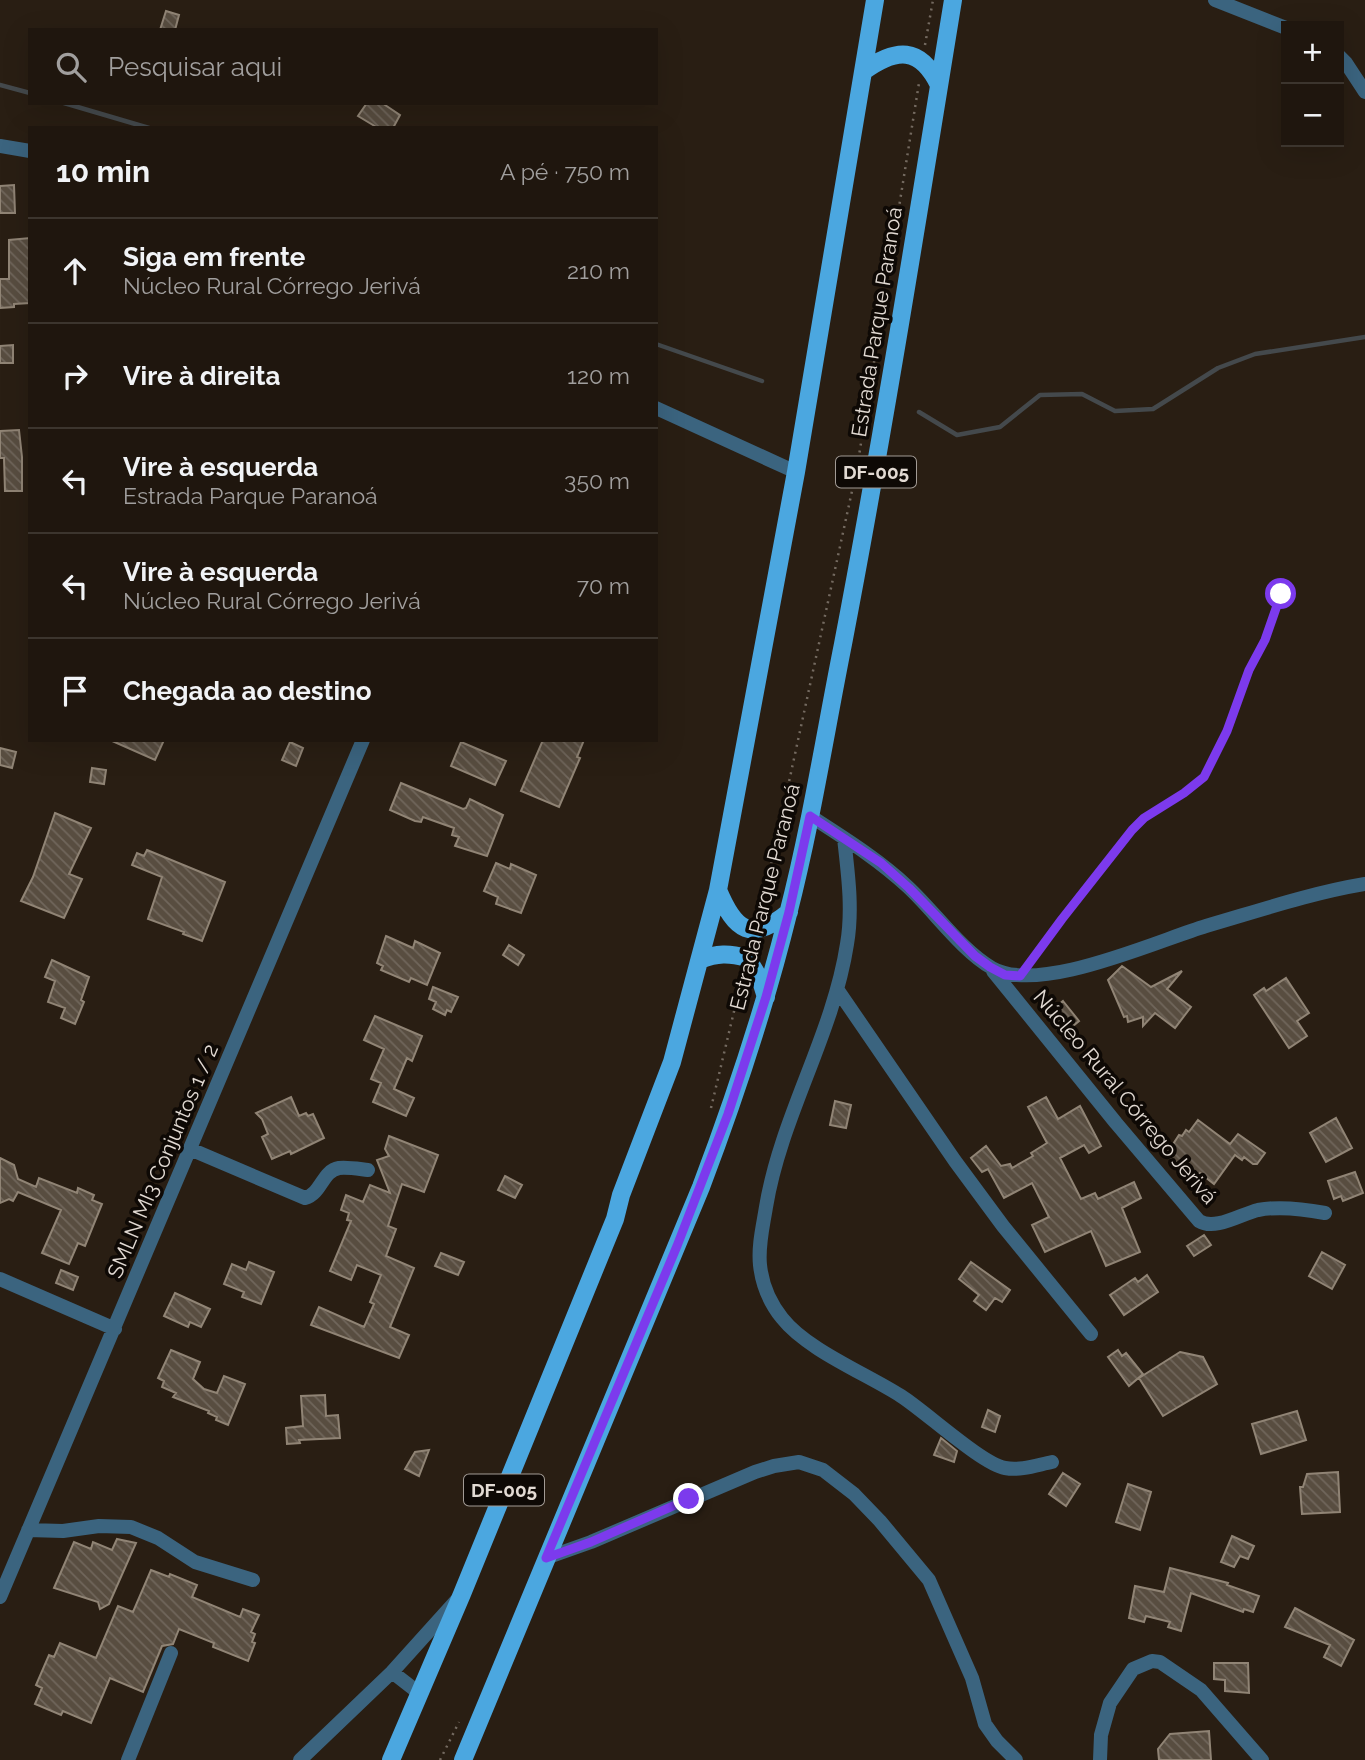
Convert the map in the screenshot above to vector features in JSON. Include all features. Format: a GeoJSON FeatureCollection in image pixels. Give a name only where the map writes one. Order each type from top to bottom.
{"type":"FeatureCollection","features":[{"type":"Feature","properties":{"kind":"main road","name":"DF-005"},"geometry":{"type":"LineString","coordinates":[[391,1760],[615,1219],[621,1195],[672,1062],[718,890],[796,472],[875,0]]}},
{"type":"Feature","properties":{"kind":"main road","name":"Estrada Parque Paranoá"},"geometry":{"type":"LineString","coordinates":[[463,1760],[701,1187],[766,997],[789,912],[810,816],[876,472],[953,0]]}},
{"type":"Feature","properties":{"kind":"main road"},"geometry":{"type":"LineString","coordinates":[[864,71],[890,56],[910,55],[923,61],[939,85]]}},
{"type":"Feature","properties":{"kind":"main road"},"geometry":{"type":"LineString","coordinates":[[718,890],[728,914],[741,926],[757,930],[774,924],[789,912]]}},
{"type":"Feature","properties":{"kind":"main road"},"geometry":{"type":"LineString","coordinates":[[700,960],[713,954],[730,953],[747,958],[761,981],[766,997]]}},
{"type":"Feature","properties":{"kind":"street"},"geometry":{"type":"LineString","coordinates":[[1215,0],[1281,26]]}},
{"type":"Feature","properties":{"kind":"street"},"geometry":{"type":"LineString","coordinates":[[1344,61],[1365,92]]}},
{"type":"Feature","properties":{"kind":"street"},"geometry":{"type":"LineString","coordinates":[[0,146],[28,151]]}},
{"type":"Feature","properties":{"kind":"street"},"geometry":{"type":"LineString","coordinates":[[658,409],[796,472]]}},
{"type":"Feature","properties":{"kind":"street","name":"SMLN MI3 Conjuntos 1 / 2"},"geometry":{"type":"LineString","coordinates":[[0,1597],[362,742]]}},
{"type":"Feature","properties":{"kind":"street"},"geometry":{"type":"LineString","coordinates":[[810,816],[881,863],[975,956],[1005,975],[1044,975],[1081,967],[1204,927],[1338,889],[1365,884]]}},
{"type":"Feature","properties":{"kind":"street"},"geometry":{"type":"LineString","coordinates":[[845,838],[850,892],[847,945],[837,989],[772,1172],[761,1239],[760,1263],[764,1286],[783,1320],[817,1346],[912,1403],[995,1465],[1018,1469],[1052,1462]]}},
{"type":"Feature","properties":{"kind":"street","name":"Núcleo Rural Córrego Jerivá"},"geometry":{"type":"LineString","coordinates":[[990,967],[1199,1221],[1213,1224],[1265,1209],[1325,1213]]}},
{"type":"Feature","properties":{"kind":"street"},"geometry":{"type":"LineString","coordinates":[[837,989],[995,1215],[1091,1334]]}},
{"type":"Feature","properties":{"kind":"street"},"geometry":{"type":"LineString","coordinates":[[190,1149],[305,1198],[314,1194],[334,1169],[368,1170]]}},
{"type":"Feature","properties":{"kind":"street"},"geometry":{"type":"LineString","coordinates":[[0,1279],[115,1329]]}},
{"type":"Feature","properties":{"kind":"street"},"geometry":{"type":"LineString","coordinates":[[546,1558],[774,1466],[799,1462],[824,1470],[854,1494],[929,1580],[972,1678],[985,1724],[1016,1760]]}},
{"type":"Feature","properties":{"kind":"street"},"geometry":{"type":"LineString","coordinates":[[28,1530],[131,1527],[158,1538],[195,1562],[254,1580]]}},
{"type":"Feature","properties":{"kind":"street"},"geometry":{"type":"LineString","coordinates":[[300,1760],[392,1672],[462,1594]]}},
{"type":"Feature","properties":{"kind":"street"},"geometry":{"type":"LineString","coordinates":[[128,1760],[171,1653]]}},
{"type":"Feature","properties":{"kind":"street"},"geometry":{"type":"LineString","coordinates":[[1100,1760],[1101,1735],[1110,1703],[1133,1669],[1152,1661],[1160,1662],[1201,1690],[1262,1760]]}},
{"type":"Feature","properties":{"kind":"street"},"geometry":{"type":"LineString","coordinates":[[392,1672],[419,1693]]}},
{"type":"Feature","properties":{"kind":"path","name":"Núcleo Rural Córrego Jerivá"},"geometry":{"type":"LineString","coordinates":[[1020,976],[1132,830],[1144,818],[1204,777],[1227,731],[1281,594]]}},
{"type":"Feature","properties":{"kind":"building"},"geometry":{"type":"Polygon","coordinates":[[[166,11],[179,15],[176,28],[161,28],[166,11]]]}},
{"type":"Feature","properties":{"kind":"building"},"geometry":{"type":"Polygon","coordinates":[[[366,105],[385,105],[400,115],[394,126],[375,126],[358,116],[366,105]]]}},
{"type":"Feature","properties":{"kind":"building"},"geometry":{"type":"Polygon","coordinates":[[[14,185],[15,213],[0,213],[0,186],[14,185]]]}},
{"type":"Feature","properties":{"kind":"building"},"geometry":{"type":"Polygon","coordinates":[[[28,238],[28,303],[0,308],[0,279],[9,279],[9,240],[28,238]]]}},
{"type":"Feature","properties":{"kind":"building"},"geometry":{"type":"Polygon","coordinates":[[[13,345],[13,363],[0,363],[0,346],[13,345]]]}},
{"type":"Feature","properties":{"kind":"building"},"geometry":{"type":"Polygon","coordinates":[[[19,430],[22,491],[5,491],[4,458],[0,458],[0,431],[19,430]]]}},
{"type":"Feature","properties":{"kind":"building"},"geometry":{"type":"Polygon","coordinates":[[[114,742],[163,742],[155,760],[114,742]]]}},
{"type":"Feature","properties":{"kind":"building"},"geometry":{"type":"Polygon","coordinates":[[[290,742],[303,748],[296,766],[282,760],[290,742]]]}},
{"type":"Feature","properties":{"kind":"building"},"geometry":{"type":"Polygon","coordinates":[[[461,742],[506,761],[495,785],[451,766],[461,742]]]}},
{"type":"Feature","properties":{"kind":"building"},"geometry":{"type":"Polygon","coordinates":[[[542,742],[583,742],[577,757],[580,758],[559,807],[521,791],[542,742]]]}},
{"type":"Feature","properties":{"kind":"building"},"geometry":{"type":"Polygon","coordinates":[[[0,748],[16,752],[12,768],[0,765],[0,748]]]}},
{"type":"Feature","properties":{"kind":"building"},"geometry":{"type":"Polygon","coordinates":[[[92,768],[106,770],[104,784],[90,782],[92,768]]]}},
{"type":"Feature","properties":{"kind":"building"},"geometry":{"type":"Polygon","coordinates":[[[401,783],[463,809],[470,799],[503,815],[487,856],[455,846],[459,837],[452,835],[454,828],[423,817],[421,822],[415,821],[390,810],[401,783]]]}},
{"type":"Feature","properties":{"kind":"building"},"geometry":{"type":"Polygon","coordinates":[[[55,813],[91,828],[69,874],[82,879],[64,918],[21,901],[33,877],[55,813]]]}},
{"type":"Feature","properties":{"kind":"building"},"geometry":{"type":"Polygon","coordinates":[[[147,850],[225,882],[202,941],[148,919],[162,877],[132,865],[137,853],[144,856],[147,850]]]}},
{"type":"Feature","properties":{"kind":"building"},"geometry":{"type":"Polygon","coordinates":[[[496,863],[510,869],[511,864],[536,875],[521,913],[496,904],[498,897],[484,891],[496,863]]]}},
{"type":"Feature","properties":{"kind":"building"},"geometry":{"type":"Polygon","coordinates":[[[386,936],[413,948],[415,941],[440,953],[427,985],[411,978],[409,982],[381,970],[383,966],[377,963],[386,936]]]}},
{"type":"Feature","properties":{"kind":"building"},"geometry":{"type":"Polygon","coordinates":[[[509,945],[524,955],[518,965],[503,955],[509,945]]]}},
{"type":"Feature","properties":{"kind":"building"},"geometry":{"type":"Polygon","coordinates":[[[52,960],[89,977],[81,1000],[84,1002],[75,1024],[61,1018],[65,1008],[48,1002],[55,981],[45,977],[52,960]]]}},
{"type":"Feature","properties":{"kind":"building"},"geometry":{"type":"Polygon","coordinates":[[[1122,966],[1151,987],[1182,971],[1167,989],[1191,1007],[1175,1028],[1155,1013],[1143,1026],[1143,1017],[1128,1022],[1108,980],[1122,966]]]}},
{"type":"Feature","properties":{"kind":"building"},"geometry":{"type":"Polygon","coordinates":[[[1286,978],[1309,1013],[1297,1021],[1307,1036],[1289,1048],[1254,995],[1286,978]]]}},
{"type":"Feature","properties":{"kind":"building"},"geometry":{"type":"Polygon","coordinates":[[[433,987],[458,997],[451,1012],[447,1010],[445,1015],[433,1009],[436,1002],[429,999],[433,987]]]}},
{"type":"Feature","properties":{"kind":"building"},"geometry":{"type":"Polygon","coordinates":[[[1063,1001],[1079,1021],[1062,1035],[1046,1015],[1063,1001]]]}},
{"type":"Feature","properties":{"kind":"building"},"geometry":{"type":"Polygon","coordinates":[[[375,1016],[422,1036],[412,1061],[407,1058],[394,1089],[414,1098],[406,1116],[373,1102],[381,1083],[371,1079],[384,1049],[364,1040],[375,1016]]]}},
{"type":"Feature","properties":{"kind":"building"},"geometry":{"type":"Polygon","coordinates":[[[291,1097],[299,1116],[313,1114],[324,1138],[291,1154],[290,1151],[272,1159],[262,1137],[268,1134],[262,1119],[256,1113],[291,1097]]]}},
{"type":"Feature","properties":{"kind":"building"},"geometry":{"type":"Polygon","coordinates":[[[1046,1097],[1058,1119],[1080,1106],[1101,1146],[1089,1153],[1084,1145],[1060,1158],[1081,1199],[1095,1193],[1098,1199],[1134,1182],[1141,1198],[1122,1208],[1140,1252],[1106,1266],[1091,1231],[1045,1252],[1032,1225],[1049,1217],[1032,1183],[1004,1198],[988,1169],[982,1172],[971,1158],[986,1146],[1001,1166],[1010,1164],[1012,1168],[1033,1156],[1031,1153],[1047,1143],[1028,1107],[1046,1097]]]}},
{"type":"Feature","properties":{"kind":"building"},"geometry":{"type":"Polygon","coordinates":[[[835,1101],[851,1105],[846,1128],[830,1125],[835,1101]]]}},
{"type":"Feature","properties":{"kind":"building"},"geometry":{"type":"Polygon","coordinates":[[[1336,1118],[1352,1148],[1326,1162],[1310,1133],[1336,1118]]]}},
{"type":"Feature","properties":{"kind":"building"},"geometry":{"type":"Polygon","coordinates":[[[1198,1120],[1230,1144],[1238,1134],[1265,1153],[1257,1164],[1235,1155],[1214,1184],[1200,1173],[1194,1182],[1181,1172],[1184,1168],[1166,1155],[1179,1135],[1182,1136],[1186,1130],[1189,1132],[1198,1120]]]}},
{"type":"Feature","properties":{"kind":"building"},"geometry":{"type":"Polygon","coordinates":[[[389,1136],[438,1155],[424,1192],[402,1184],[388,1226],[396,1229],[386,1256],[414,1268],[390,1327],[409,1335],[399,1358],[311,1325],[319,1307],[364,1327],[374,1304],[370,1302],[381,1275],[357,1265],[351,1280],[330,1271],[351,1221],[347,1220],[349,1213],[341,1210],[346,1195],[363,1202],[370,1185],[390,1193],[377,1160],[389,1156],[385,1149],[389,1136]]]}},
{"type":"Feature","properties":{"kind":"building"},"geometry":{"type":"Polygon","coordinates":[[[0,1158],[14,1165],[18,1179],[36,1187],[39,1178],[77,1193],[78,1188],[94,1195],[92,1200],[102,1204],[85,1246],[78,1243],[69,1264],[42,1253],[61,1210],[18,1192],[13,1201],[9,1199],[0,1203],[0,1158]]]}},
{"type":"Feature","properties":{"kind":"building"},"geometry":{"type":"Polygon","coordinates":[[[1355,1172],[1363,1193],[1343,1201],[1341,1196],[1334,1199],[1328,1181],[1355,1172]]]}},
{"type":"Feature","properties":{"kind":"building"},"geometry":{"type":"Polygon","coordinates":[[[505,1176],[522,1185],[515,1198],[498,1190],[505,1176]]]}},
{"type":"Feature","properties":{"kind":"building"},"geometry":{"type":"Polygon","coordinates":[[[1204,1235],[1211,1245],[1194,1256],[1187,1246],[1204,1235]]]}},
{"type":"Feature","properties":{"kind":"building"},"geometry":{"type":"Polygon","coordinates":[[[1322,1252],[1345,1265],[1332,1289],[1309,1276],[1322,1252]]]}},
{"type":"Feature","properties":{"kind":"building"},"geometry":{"type":"Polygon","coordinates":[[[441,1253],[464,1262],[458,1275],[435,1266],[441,1253]]]}},
{"type":"Feature","properties":{"kind":"building"},"geometry":{"type":"Polygon","coordinates":[[[249,1262],[274,1272],[261,1304],[242,1297],[244,1292],[224,1284],[232,1264],[246,1270],[249,1262]]]}},
{"type":"Feature","properties":{"kind":"building"},"geometry":{"type":"Polygon","coordinates":[[[971,1262],[1010,1290],[1002,1302],[995,1298],[986,1310],[974,1301],[979,1295],[959,1279],[971,1262]]]}},
{"type":"Feature","properties":{"kind":"building"},"geometry":{"type":"Polygon","coordinates":[[[61,1270],[78,1277],[73,1290],[56,1283],[61,1270]]]}},
{"type":"Feature","properties":{"kind":"building"},"geometry":{"type":"Polygon","coordinates":[[[1147,1275],[1158,1292],[1124,1315],[1110,1295],[1135,1278],[1138,1282],[1147,1275]]]}},
{"type":"Feature","properties":{"kind":"building"},"geometry":{"type":"Polygon","coordinates":[[[175,1293],[210,1309],[201,1327],[190,1322],[188,1327],[164,1316],[175,1293]]]}},
{"type":"Feature","properties":{"kind":"building"},"geometry":{"type":"Polygon","coordinates":[[[171,1350],[200,1362],[193,1379],[204,1389],[217,1393],[224,1376],[245,1384],[228,1425],[216,1420],[217,1417],[208,1413],[209,1411],[173,1397],[176,1393],[162,1387],[164,1381],[158,1378],[171,1350]]]}},
{"type":"Feature","properties":{"kind":"building"},"geometry":{"type":"Polygon","coordinates":[[[1118,1350],[1122,1356],[1126,1353],[1143,1374],[1129,1386],[1108,1357],[1118,1350]]]}},
{"type":"Feature","properties":{"kind":"building"},"geometry":{"type":"Polygon","coordinates":[[[1180,1352],[1203,1357],[1217,1384],[1163,1416],[1139,1378],[1180,1352]]]}},
{"type":"Feature","properties":{"kind":"building"},"geometry":{"type":"Polygon","coordinates":[[[325,1395],[326,1416],[338,1415],[340,1438],[299,1440],[300,1443],[287,1444],[286,1428],[303,1426],[301,1396],[325,1395]]]}},
{"type":"Feature","properties":{"kind":"building"},"geometry":{"type":"Polygon","coordinates":[[[988,1410],[1000,1416],[995,1432],[982,1427],[988,1410]]]}},
{"type":"Feature","properties":{"kind":"building"},"geometry":{"type":"Polygon","coordinates":[[[1297,1411],[1306,1440],[1261,1454],[1252,1424],[1297,1411]]]}},
{"type":"Feature","properties":{"kind":"building"},"geometry":{"type":"Polygon","coordinates":[[[941,1438],[957,1451],[954,1462],[934,1455],[941,1438]]]}},
{"type":"Feature","properties":{"kind":"building"},"geometry":{"type":"Polygon","coordinates":[[[429,1450],[419,1476],[405,1469],[415,1452],[429,1450]]]}},
{"type":"Feature","properties":{"kind":"building"},"geometry":{"type":"Polygon","coordinates":[[[1338,1472],[1340,1512],[1302,1514],[1300,1487],[1303,1487],[1307,1474],[1338,1472]]]}},
{"type":"Feature","properties":{"kind":"building"},"geometry":{"type":"Polygon","coordinates":[[[1063,1473],[1080,1484],[1066,1506],[1049,1494],[1063,1473]]]}},
{"type":"Feature","properties":{"kind":"building"},"geometry":{"type":"Polygon","coordinates":[[[1128,1484],[1151,1492],[1140,1530],[1116,1522],[1128,1484]]]}},
{"type":"Feature","properties":{"kind":"building"},"geometry":{"type":"Polygon","coordinates":[[[1232,1536],[1254,1546],[1248,1559],[1240,1556],[1234,1567],[1221,1562],[1232,1536]]]}},
{"type":"Feature","properties":{"kind":"building"},"geometry":{"type":"Polygon","coordinates":[[[117,1539],[136,1543],[109,1604],[100,1609],[98,1602],[54,1588],[74,1542],[91,1549],[93,1542],[112,1550],[117,1539]]]}},
{"type":"Feature","properties":{"kind":"building"},"geometry":{"type":"Polygon","coordinates":[[[1170,1568],[1228,1583],[1227,1585],[1259,1596],[1253,1612],[1244,1609],[1243,1612],[1191,1593],[1181,1631],[1168,1627],[1170,1622],[1146,1616],[1144,1622],[1129,1618],[1135,1586],[1164,1592],[1170,1568]]]}},
{"type":"Feature","properties":{"kind":"building"},"geometry":{"type":"Polygon","coordinates":[[[151,1570],[197,1585],[192,1597],[240,1617],[243,1609],[259,1615],[251,1632],[255,1634],[252,1642],[255,1643],[248,1661],[179,1629],[173,1644],[162,1646],[143,1692],[110,1678],[91,1723],[63,1711],[61,1715],[35,1704],[42,1688],[36,1685],[49,1655],[54,1657],[60,1643],[96,1658],[118,1606],[133,1612],[151,1570]]]}},
{"type":"Feature","properties":{"kind":"building"},"geometry":{"type":"Polygon","coordinates":[[[1295,1608],[1354,1640],[1341,1666],[1324,1657],[1330,1645],[1285,1627],[1295,1608]]]}},
{"type":"Feature","properties":{"kind":"building"},"geometry":{"type":"Polygon","coordinates":[[[1214,1663],[1248,1663],[1249,1693],[1225,1691],[1225,1680],[1214,1679],[1214,1663]]]}},
{"type":"Feature","properties":{"kind":"building"},"geometry":{"type":"Polygon","coordinates":[[[1209,1731],[1211,1760],[1159,1760],[1158,1749],[1170,1734],[1209,1731]]]}},
{"type":"Feature","properties":{"kind":"waterway"},"geometry":{"type":"LineString","coordinates":[[0,85],[28,92]]}},
{"type":"Feature","properties":{"kind":"waterway"},"geometry":{"type":"LineString","coordinates":[[71,105],[142,126]]}},
{"type":"Feature","properties":{"kind":"waterway"},"geometry":{"type":"LineString","coordinates":[[919,412],[957,435],[1000,427],[1040,395],[1082,394],[1115,411],[1153,409],[1218,368],[1255,354],[1365,337]]}},
{"type":"Feature","properties":{"kind":"waterway"},"geometry":{"type":"LineString","coordinates":[[658,345],[762,381]]}},
{"type":"Feature","properties":{"kind":"route"},"geometry":{"type":"LineString","coordinates":[[689,1499],[591,1542],[546,1558],[677,1246],[728,1114],[766,997],[789,912],[810,816],[881,863],[975,956],[1005,975],[1020,976],[1132,830],[1144,818],[1204,777],[1227,731],[1281,594]]}}]}
